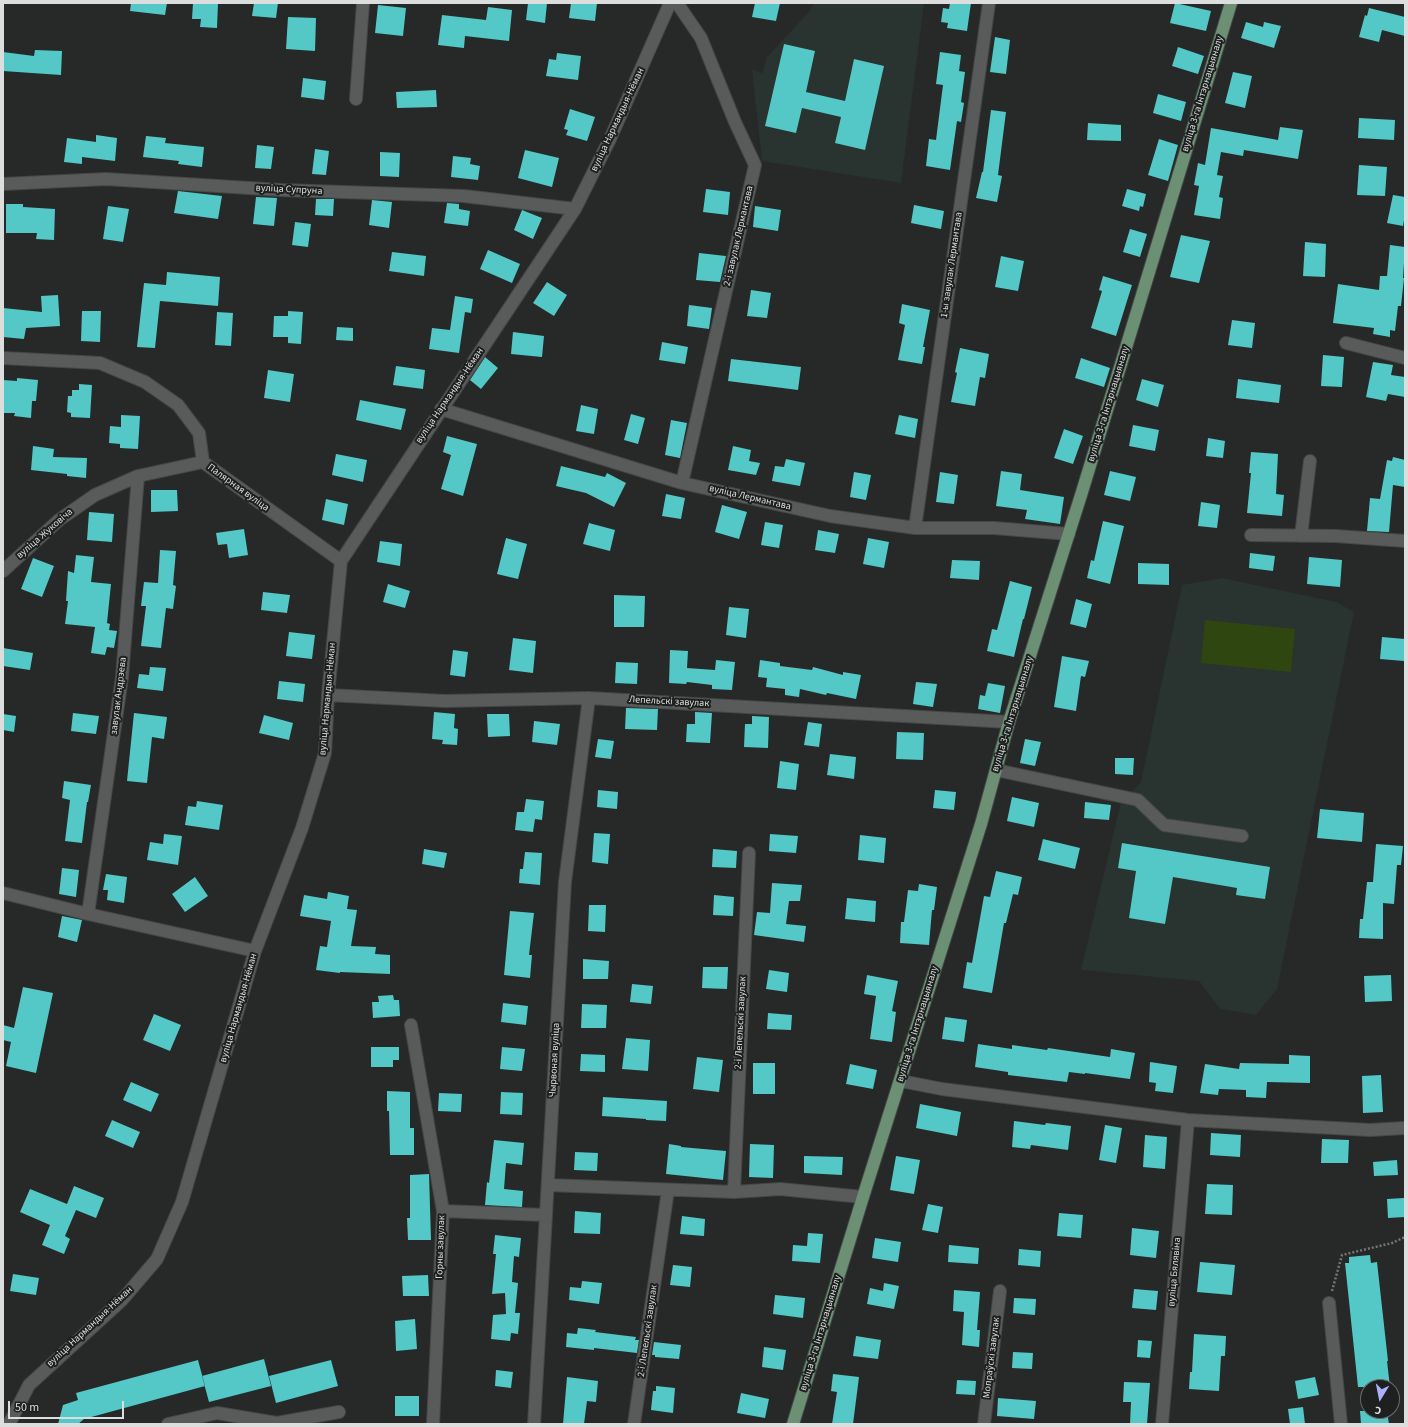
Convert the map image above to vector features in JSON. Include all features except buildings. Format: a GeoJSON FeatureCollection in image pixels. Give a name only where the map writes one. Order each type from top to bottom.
{"type":"FeatureCollection","features":[{"type":"Feature","properties":{"kind":"main road","name":"вуліца 3-га Інтэрнацыяналу"},"geometry":{"type":"LineString","coordinates":[[793,1424],[981,824],[1009,722],[1069,534],[1231,3]]}},
{"type":"Feature","properties":{"kind":"street"},"geometry":{"type":"LineString","coordinates":[[356,98],[363,3]]}},
{"type":"Feature","properties":{"kind":"street","name":"вуліца Нармандыя-Нёман"},"geometry":{"type":"LineString","coordinates":[[9,1424],[29,1385],[122,1300],[157,1259],[182,1202],[255,951],[302,828],[325,753],[328,695],[341,561],[575,209],[610,139],[670,3]]}},
{"type":"Feature","properties":{"kind":"street","name":"2-і завулак Лермантава"},"geometry":{"type":"LineString","coordinates":[[677,3],[701,38],[735,122],[755,165],[682,483]]}},
{"type":"Feature","properties":{"kind":"street","name":"1-ы завулак Лермантава"},"geometry":{"type":"LineString","coordinates":[[915,528],[989,3]]}},
{"type":"Feature","properties":{"kind":"street","name":"вуліца Супруна"},"geometry":{"type":"LineString","coordinates":[[3,184],[106,179],[281,190],[464,196],[575,209]]}},
{"type":"Feature","properties":{"kind":"street"},"geometry":{"type":"LineString","coordinates":[[1346,343],[1405,358]]}},
{"type":"Feature","properties":{"kind":"street","name":"Палярная вуліца"},"geometry":{"type":"LineString","coordinates":[[3,358],[100,363],[145,382],[178,405],[199,433],[203,462],[341,561]]}},
{"type":"Feature","properties":{"kind":"street","name":"вуліца Лермантава"},"geometry":{"type":"LineString","coordinates":[[441,409],[682,483],[830,516],[915,528],[994,528],[1069,534]]}},
{"type":"Feature","properties":{"kind":"street"},"geometry":{"type":"LineString","coordinates":[[1301,536],[1310,461]]}},
{"type":"Feature","properties":{"kind":"street","name":"вуліца Жуковіча"},"geometry":{"type":"LineString","coordinates":[[3,571],[59,520],[95,495],[138,476],[203,462]]}},
{"type":"Feature","properties":{"kind":"street","name":"завулак Андрэева"},"geometry":{"type":"LineString","coordinates":[[88,914],[122,677],[138,476]]}},
{"type":"Feature","properties":{"kind":"street"},"geometry":{"type":"LineString","coordinates":[[1251,535],[1336,536],[1405,541]]}},
{"type":"Feature","properties":{"kind":"street","name":"Лепельскі завулак"},"geometry":{"type":"LineString","coordinates":[[328,695],[445,701],[589,698],[1009,722]]}},
{"type":"Feature","properties":{"kind":"street","name":"Чырвоная вуліца"},"geometry":{"type":"LineString","coordinates":[[534,1424],[565,882],[589,698]]}},
{"type":"Feature","properties":{"kind":"street"},"geometry":{"type":"LineString","coordinates":[[996,770],[1138,800],[1164,825],[1242,836]]}},
{"type":"Feature","properties":{"kind":"street","name":"2-і Лепельскі завулак"},"geometry":{"type":"LineString","coordinates":[[734,1192],[749,853]]}},
{"type":"Feature","properties":{"kind":"street"},"geometry":{"type":"LineString","coordinates":[[3,893],[88,914],[255,951]]}},
{"type":"Feature","properties":{"kind":"street","name":"Горны завулак"},"geometry":{"type":"LineString","coordinates":[[411,1025],[443,1211],[433,1424]]}},
{"type":"Feature","properties":{"kind":"street"},"geometry":{"type":"LineString","coordinates":[[901,1081],[942,1089],[1188,1120],[1370,1130],[1405,1128]]}},
{"type":"Feature","properties":{"kind":"street","name":"вуліца Бялявіна"},"geometry":{"type":"LineString","coordinates":[[1162,1424],[1188,1120]]}},
{"type":"Feature","properties":{"kind":"street"},"geometry":{"type":"LineString","coordinates":[[548,1185],[734,1192],[780,1189],[863,1197]]}},
{"type":"Feature","properties":{"kind":"street","name":"2-і Лепельскі завулак"},"geometry":{"type":"LineString","coordinates":[[634,1424],[668,1190]]}},
{"type":"Feature","properties":{"kind":"street"},"geometry":{"type":"LineString","coordinates":[[443,1211],[545,1216]]}},
{"type":"Feature","properties":{"kind":"street","name":"Мопраўскі завулак"},"geometry":{"type":"LineString","coordinates":[[984,1424],[1000,1292]]}},
{"type":"Feature","properties":{"kind":"street"},"geometry":{"type":"LineString","coordinates":[[1329,1303],[1341,1424]]}},
{"type":"Feature","properties":{"kind":"street"},"geometry":{"type":"LineString","coordinates":[[168,1424],[217,1413],[277,1423],[340,1412]]}},
{"type":"Feature","properties":{"kind":"path"},"geometry":{"type":"LineString","coordinates":[[1329,1303],[1342,1256],[1392,1243],[1405,1237]]}},
{"type":"Feature","properties":{"kind":"shaded area"},"geometry":{"type":"Polygon","coordinates":[[[814,3],[924,3],[901,183],[762,161],[752,70],[763,73],[766,58],[809,12],[814,3]]]}},
{"type":"Feature","properties":{"kind":"shaded area"},"geometry":{"type":"Polygon","coordinates":[[[1222,578],[1336,602],[1354,612],[1277,989],[1256,1015],[1220,1009],[1199,981],[1081,970],[1121,802],[1141,782],[1182,585],[1222,578]]]}},
{"type":"Feature","properties":{"kind":"green space"},"geometry":{"type":"Polygon","coordinates":[[[1205,620],[1295,629],[1291,672],[1201,663],[1205,620]]]}}]}
